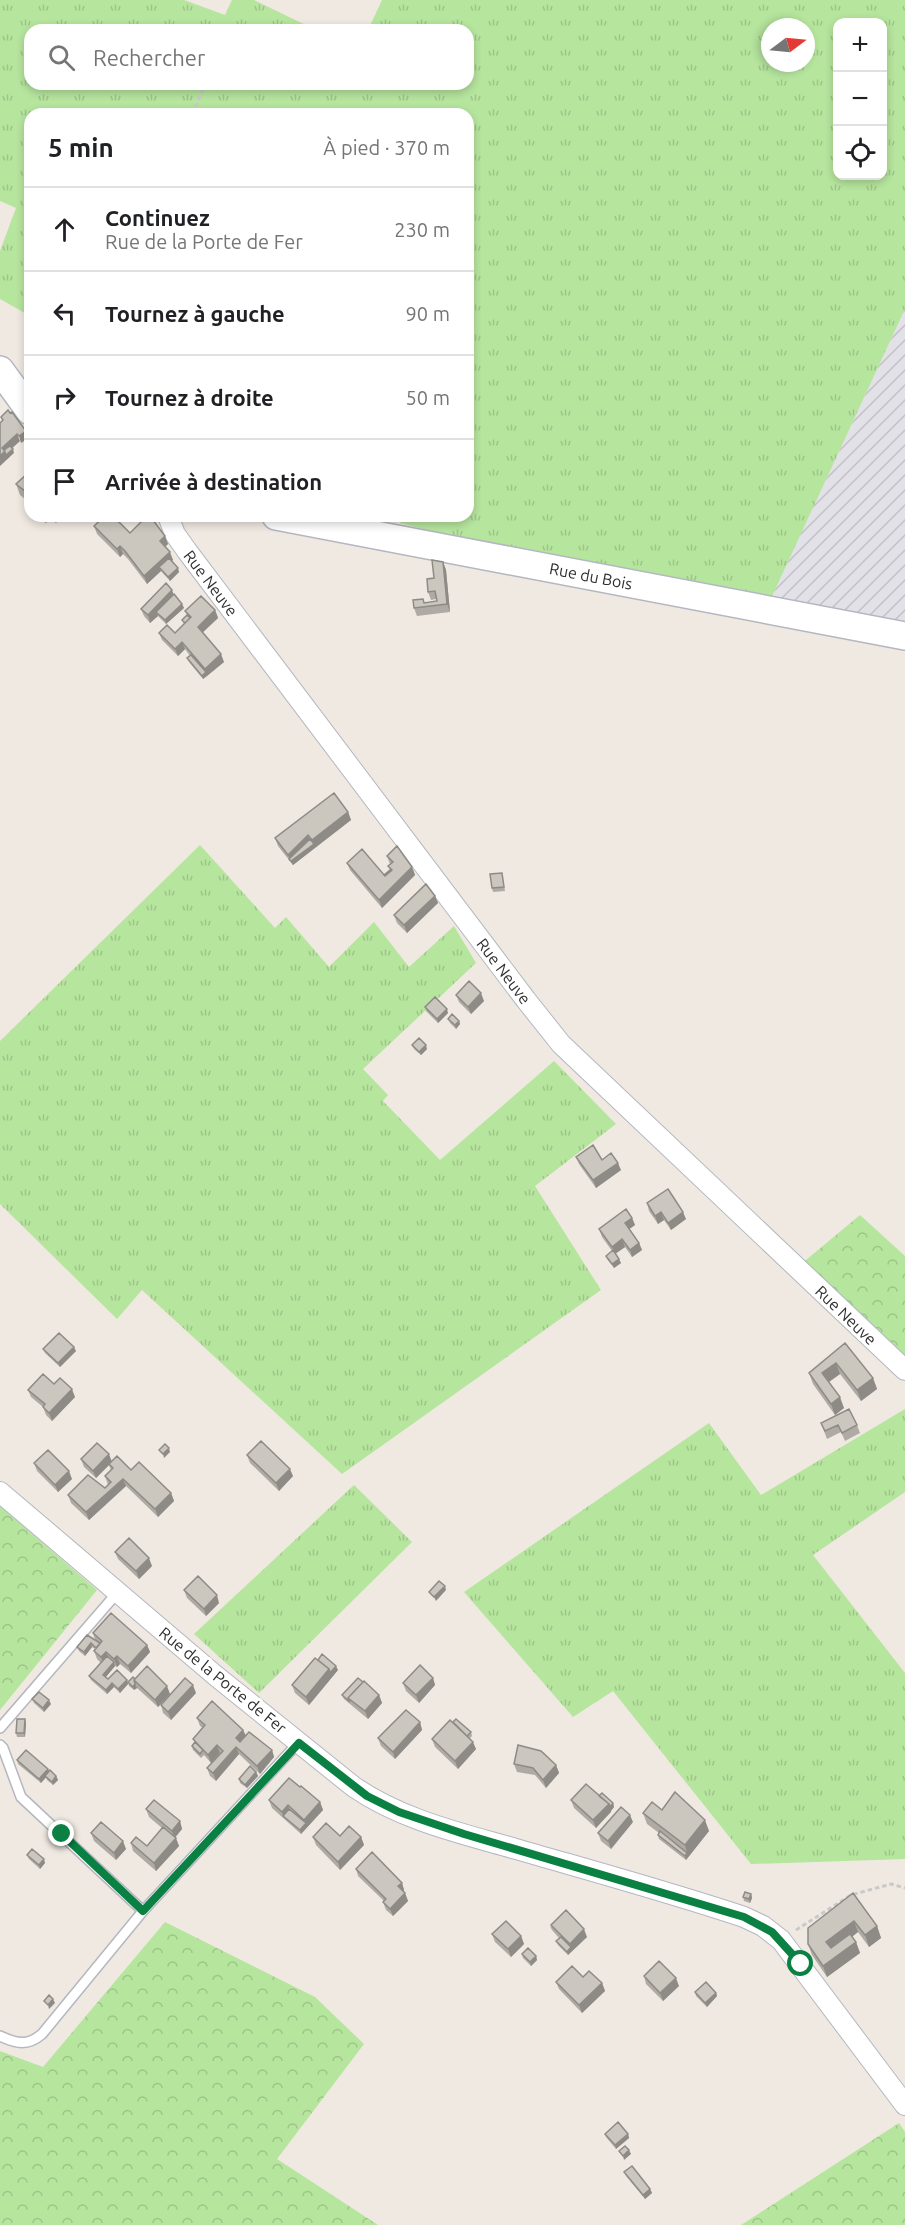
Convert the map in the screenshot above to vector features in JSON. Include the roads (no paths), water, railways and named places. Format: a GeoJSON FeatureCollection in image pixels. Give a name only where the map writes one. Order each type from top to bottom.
{"type":"FeatureCollection","features":[{"type":"Feature","properties":{"kind":"street","name":"Rue Neuve"},"geometry":{"type":"LineString","coordinates":[[170,522],[175,534],[187,551],[550,1031],[905,1370]]}},
{"type":"Feature","properties":{"kind":"street","name":"Rue du Bois"},"geometry":{"type":"LineString","coordinates":[[307,522],[905,636]]}},
{"type":"Feature","properties":{"kind":"street","name":"Rue de la Porte de Fer"},"geometry":{"type":"LineString","coordinates":[[0,1492],[216,1676],[360,1791],[399,1812],[464,1834],[755,1921],[781,1940],[905,2105]]}},
{"type":"Feature","properties":{"kind":"lane"},"geometry":{"type":"LineString","coordinates":[[0,1728],[117,1593]]}},
{"type":"Feature","properties":{"kind":"lane"},"geometry":{"type":"LineString","coordinates":[[0,2036],[21,2043],[29,2043],[42,2034],[143,1911],[299,1743]]}},
{"type":"Feature","properties":{"kind":"lane"},"geometry":{"type":"LineString","coordinates":[[0,1745],[21,1797],[143,1911]]}}]}
